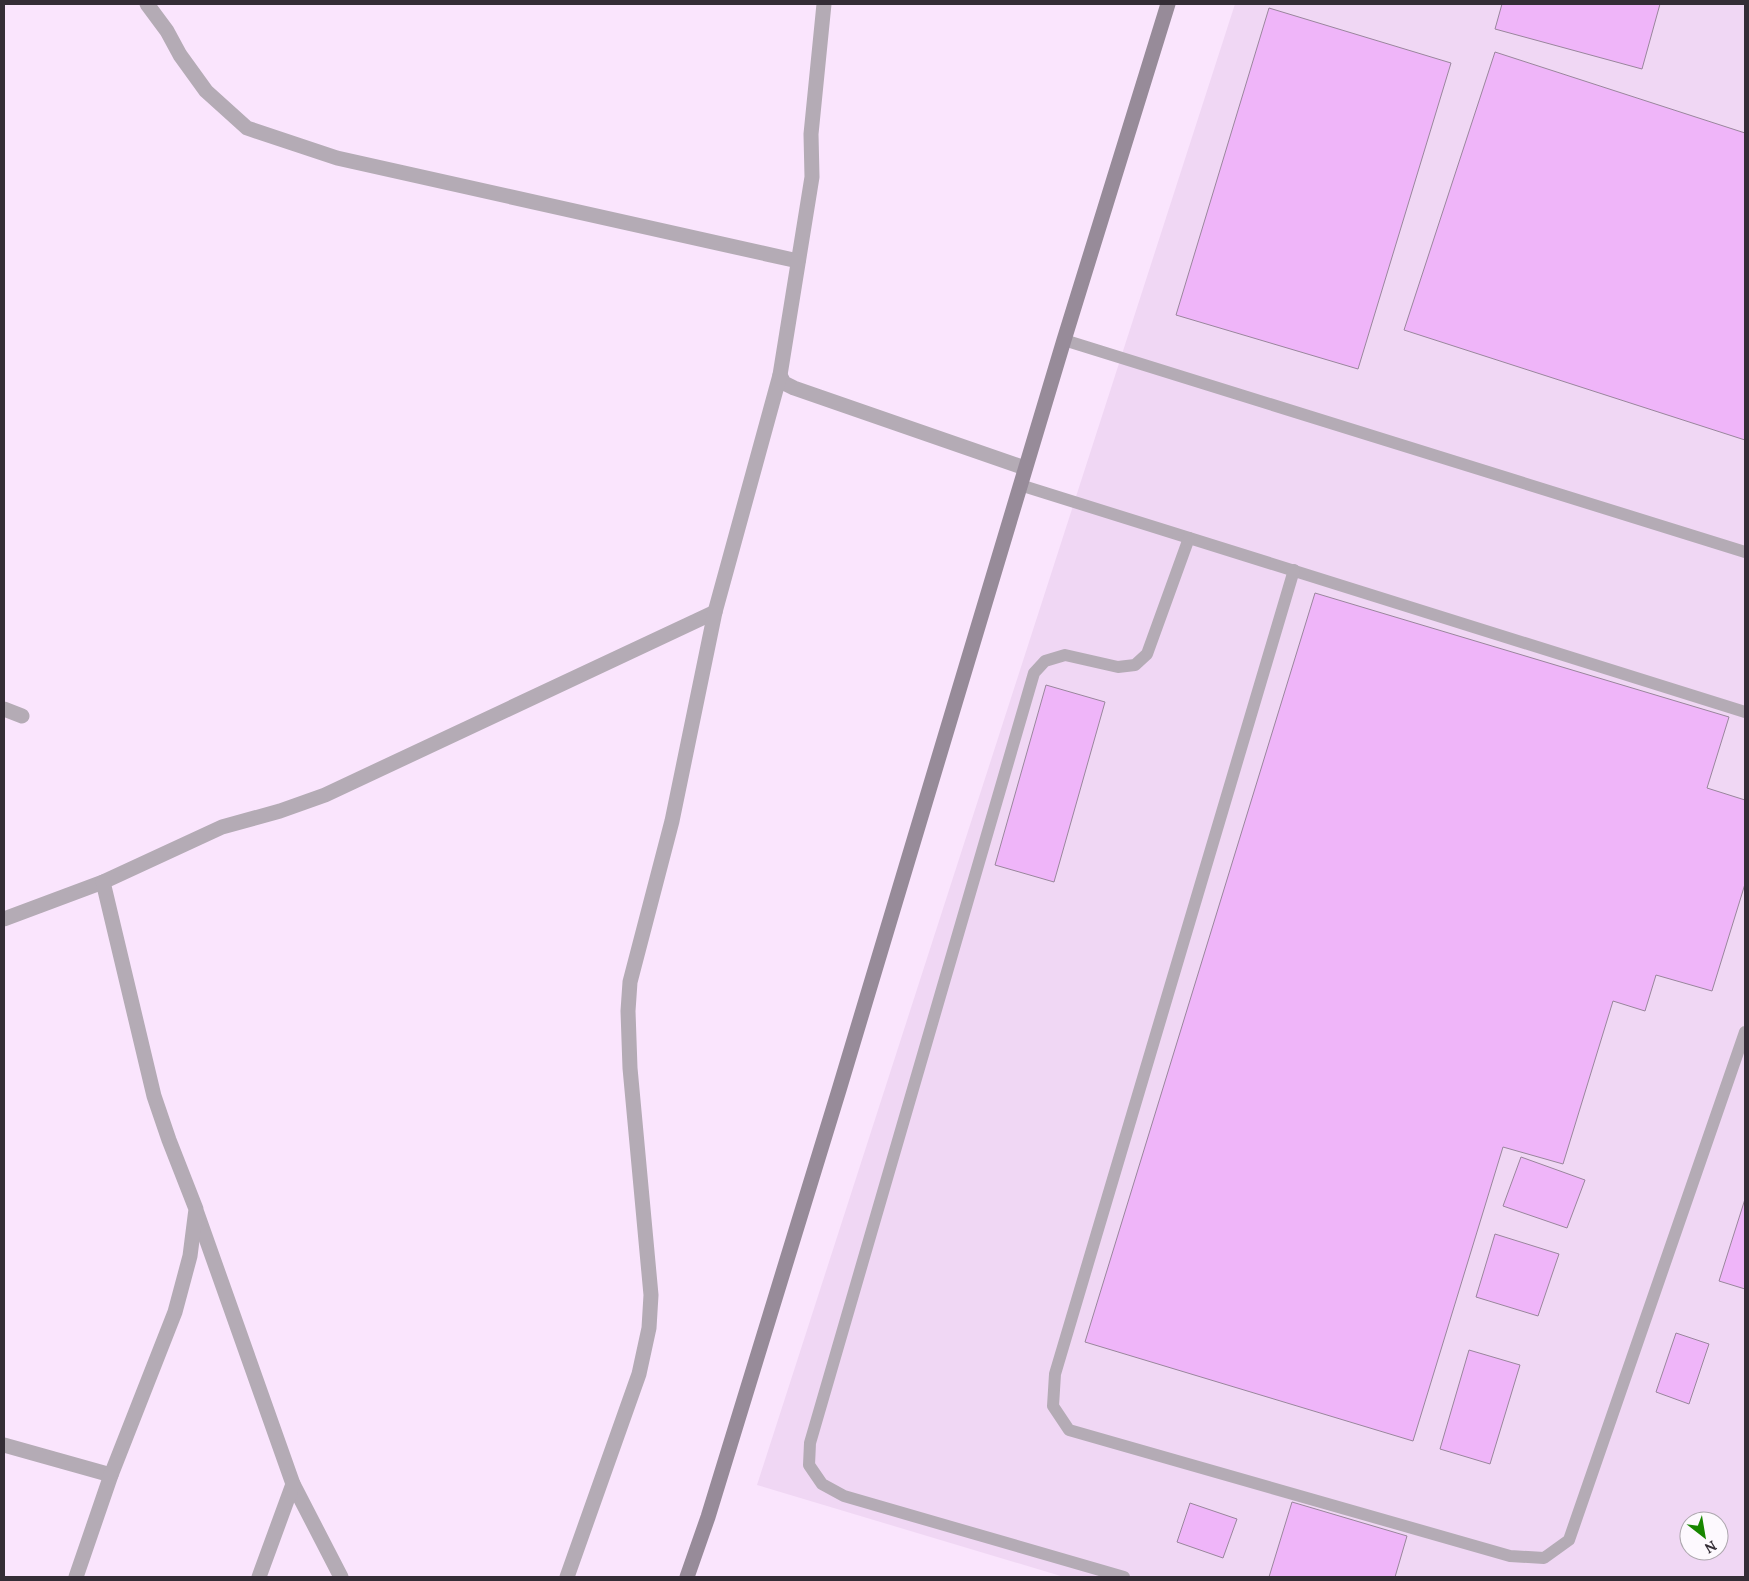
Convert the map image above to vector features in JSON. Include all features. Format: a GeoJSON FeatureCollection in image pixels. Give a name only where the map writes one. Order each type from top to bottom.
{"type":"FeatureCollection","features":[{"type":"Feature","properties":{"kind":"street"},"geometry":{"type":"LineString","coordinates":[[147,4],[206,91],[246,128],[337,158],[798,261]]}},
{"type":"Feature","properties":{"kind":"street"},"geometry":{"type":"LineString","coordinates":[[567,1577],[639,1374],[649,1328],[650,1295],[630,1068],[628,1011],[630,982],[672,821],[715,612],[780,376],[812,177],[811,134],[824,4]]}},
{"type":"Feature","properties":{"kind":"street"},"geometry":{"type":"LineString","coordinates":[[687,1577],[708,1517],[839,1090],[1025,468],[1168,4]]}},
{"type":"Feature","properties":{"kind":"street"},"geometry":{"type":"LineString","coordinates":[[780,376],[784,384],[794,388],[1025,468]]}},
{"type":"Feature","properties":{"kind":"street"},"geometry":{"type":"LineString","coordinates":[[4,919],[102,882],[222,827],[325,796],[715,612]]}},
{"type":"Feature","properties":{"kind":"street"},"geometry":{"type":"LineString","coordinates":[[4,709],[22,716]]}},
{"type":"Feature","properties":{"kind":"street"},"geometry":{"type":"LineString","coordinates":[[102,882],[154,1096],[169,1140],[196,1209],[293,1484],[341,1577]]}},
{"type":"Feature","properties":{"kind":"street"},"geometry":{"type":"LineString","coordinates":[[76,1577],[111,1475],[175,1312],[190,1256],[196,1209]]}},
{"type":"Feature","properties":{"kind":"street"},"geometry":{"type":"LineString","coordinates":[[4,1445],[111,1475]]}},
{"type":"Feature","properties":{"kind":"street"},"geometry":{"type":"LineString","coordinates":[[259,1577],[293,1484]]}},
{"type":"Feature","properties":{"kind":"lane"},"geometry":{"type":"LineString","coordinates":[[1064,340],[1745,552]]}},
{"type":"Feature","properties":{"kind":"lane"},"geometry":{"type":"LineString","coordinates":[[1020,485],[1745,712]]}},
{"type":"Feature","properties":{"kind":"lane"},"geometry":{"type":"LineString","coordinates":[[1124,1577],[844,1496],[822,1484],[809,1465],[810,1443],[1034,673],[1045,661],[1065,655],[1118,668],[1135,665],[1147,654],[1189,538]]}},
{"type":"Feature","properties":{"kind":"lane"},"geometry":{"type":"LineString","coordinates":[[1294,570],[1055,1374],[1052,1406],[1069,1430],[1510,1556],[1544,1558],[1569,1540],[1745,1032]]}},
{"type":"Feature","properties":{"kind":"shaded area"},"geometry":{"type":"Polygon","coordinates":[[[1235,4],[1745,4],[1745,1577],[1064,1577],[757,1485],[1235,4]]]}},
{"type":"Feature","properties":{"kind":"building"},"geometry":{"type":"Polygon","coordinates":[[[1502,4],[1660,4],[1642,69],[1495,29],[1502,4]]]}},
{"type":"Feature","properties":{"kind":"building"},"geometry":{"type":"Polygon","coordinates":[[[1269,8],[1451,63],[1358,369],[1176,315],[1269,8]]]}},
{"type":"Feature","properties":{"kind":"building"},"geometry":{"type":"Polygon","coordinates":[[[1495,52],[1745,133],[1745,440],[1404,330],[1495,52]]]}},
{"type":"Feature","properties":{"kind":"building"},"geometry":{"type":"Polygon","coordinates":[[[1315,593],[1729,717],[1707,788],[1745,800],[1745,884],[1712,991],[1656,975],[1645,1011],[1613,1001],[1563,1164],[1503,1147],[1413,1441],[1085,1342],[1315,593]]]}},
{"type":"Feature","properties":{"kind":"building"},"geometry":{"type":"Polygon","coordinates":[[[1046,685],[1105,702],[1054,882],[995,865],[1046,685]]]}},
{"type":"Feature","properties":{"kind":"building"},"geometry":{"type":"Polygon","coordinates":[[[1521,1157],[1585,1180],[1567,1228],[1503,1206],[1521,1157]]]}},
{"type":"Feature","properties":{"kind":"building"},"geometry":{"type":"Polygon","coordinates":[[[1745,1199],[1745,1289],[1719,1281],[1745,1199]]]}},
{"type":"Feature","properties":{"kind":"building"},"geometry":{"type":"Polygon","coordinates":[[[1495,1234],[1559,1254],[1538,1316],[1476,1297],[1495,1234]]]}},
{"type":"Feature","properties":{"kind":"building"},"geometry":{"type":"Polygon","coordinates":[[[1676,1333],[1709,1344],[1689,1404],[1656,1392],[1676,1333]]]}},
{"type":"Feature","properties":{"kind":"building"},"geometry":{"type":"Polygon","coordinates":[[[1469,1350],[1520,1365],[1490,1464],[1440,1449],[1469,1350]]]}},
{"type":"Feature","properties":{"kind":"building"},"geometry":{"type":"Polygon","coordinates":[[[1292,1502],[1407,1536],[1395,1577],[1269,1577],[1292,1502]]]}},
{"type":"Feature","properties":{"kind":"building"},"geometry":{"type":"Polygon","coordinates":[[[1190,1503],[1237,1519],[1223,1558],[1177,1542],[1190,1503]]]}}]}
